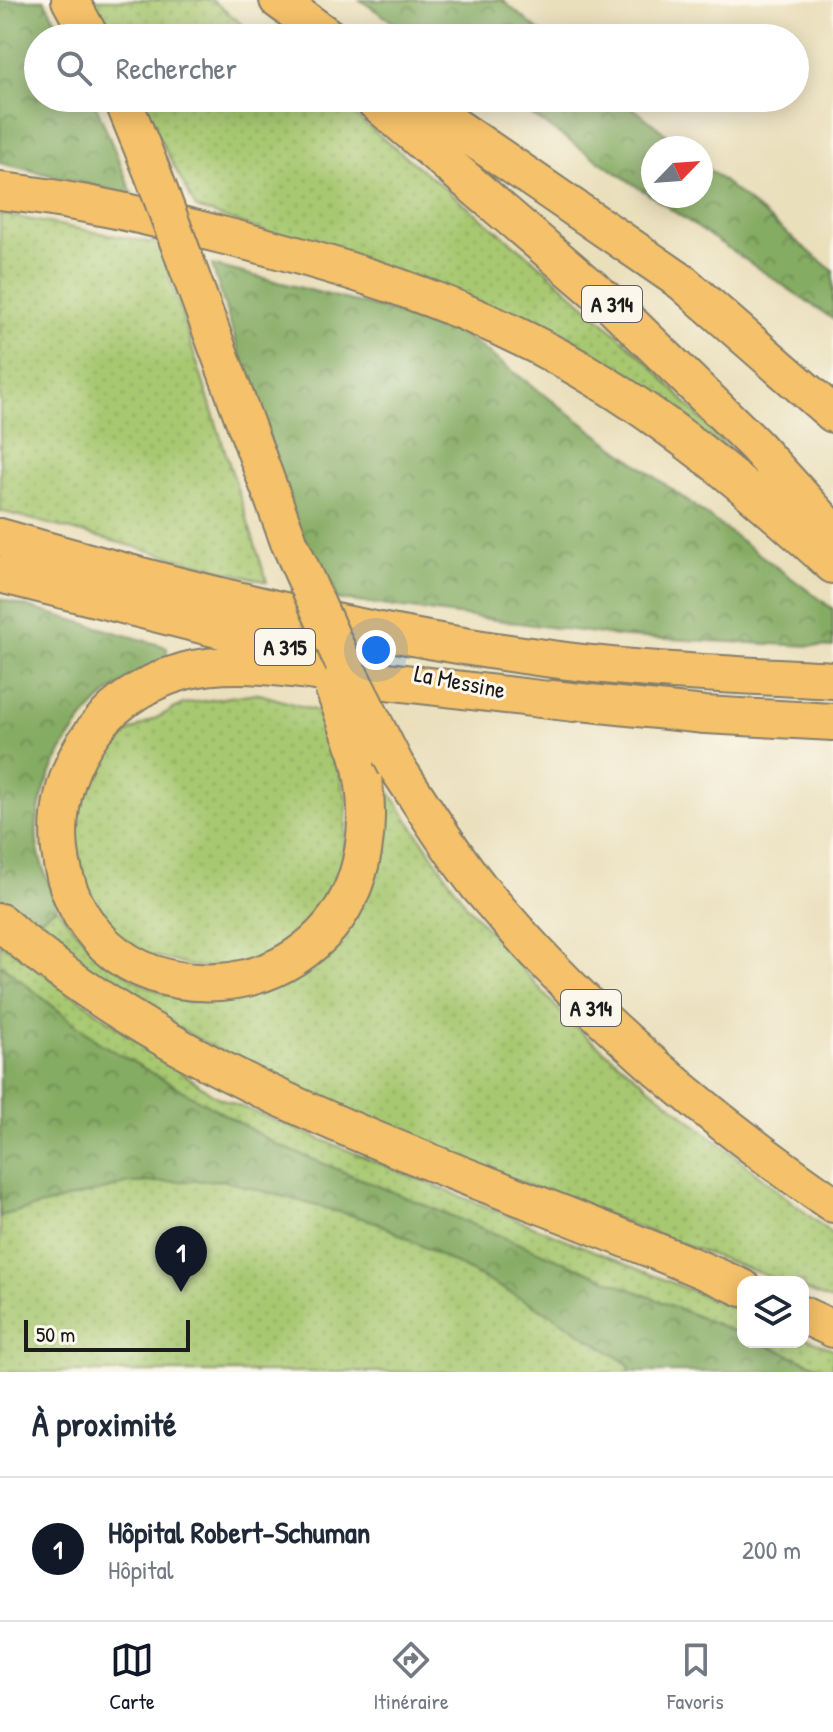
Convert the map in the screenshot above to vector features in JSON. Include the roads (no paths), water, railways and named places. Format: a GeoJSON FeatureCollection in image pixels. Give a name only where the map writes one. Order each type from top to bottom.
{"type":"FeatureCollection","features":[{"type":"Feature","properties":{"kind":"highway"},"geometry":{"type":"LineString","coordinates":[[70,0],[83,24]]}},
{"type":"Feature","properties":{"kind":"highway"},"geometry":{"type":"LineString","coordinates":[[250,0],[280,24]]}},
{"type":"Feature","properties":{"kind":"highway"},"geometry":{"type":"LineString","coordinates":[[278,0],[311,24]]}},
{"type":"Feature","properties":{"kind":"highway","name":"A 314"},"geometry":{"type":"LineString","coordinates":[[128,112],[233,394],[280,540],[396,766],[477,884],[594,1012],[652,1066],[720,1121],[833,1204]]}},
{"type":"Feature","properties":{"kind":"highway","name":"A 314"},"geometry":{"type":"LineString","coordinates":[[387,112],[613,306],[755,445],[833,531]]}},
{"type":"Feature","properties":{"kind":"highway"},"geometry":{"type":"LineString","coordinates":[[434,112],[682,282],[833,414]]}},
{"type":"Feature","properties":{"kind":"highway"},"geometry":{"type":"LineString","coordinates":[[0,191],[101,206],[243,240],[412,291],[491,322],[566,361],[648,412],[728,472],[833,565]]}},
{"type":"Feature","properties":{"kind":"highway","name":"La Messine"},"geometry":{"type":"LineString","coordinates":[[0,537],[263,606],[416,637],[568,661],[833,680]]}},
{"type":"Feature","properties":{"kind":"highway"},"geometry":{"type":"LineString","coordinates":[[280,540],[358,754],[367,817],[357,878],[349,898],[328,929],[291,961],[230,981],[207,982],[160,976],[117,954],[97,937],[66,892],[56,854],[53,817],[66,766],[99,719],[156,681],[210,667],[268,667],[574,703]]}},
{"type":"Feature","properties":{"kind":"highway","name":"La Messine"},"geometry":{"type":"LineString","coordinates":[[0,574],[255,642],[574,703],[833,722]]}},
{"type":"Feature","properties":{"kind":"highway"},"geometry":{"type":"LineString","coordinates":[[0,922],[32,950],[118,1009],[215,1064],[332,1121],[737,1286]]}},
{"type":"Feature","properties":{"kind":"highway"},"geometry":{"type":"LineString","coordinates":[[809,1318],[833,1329]]}},
{"type":"Feature","properties":{"kind":"place","name":"Hôpital Robert-Schuman"},"geometry":{"type":"Point","coordinates":[181,1292]}}]}
